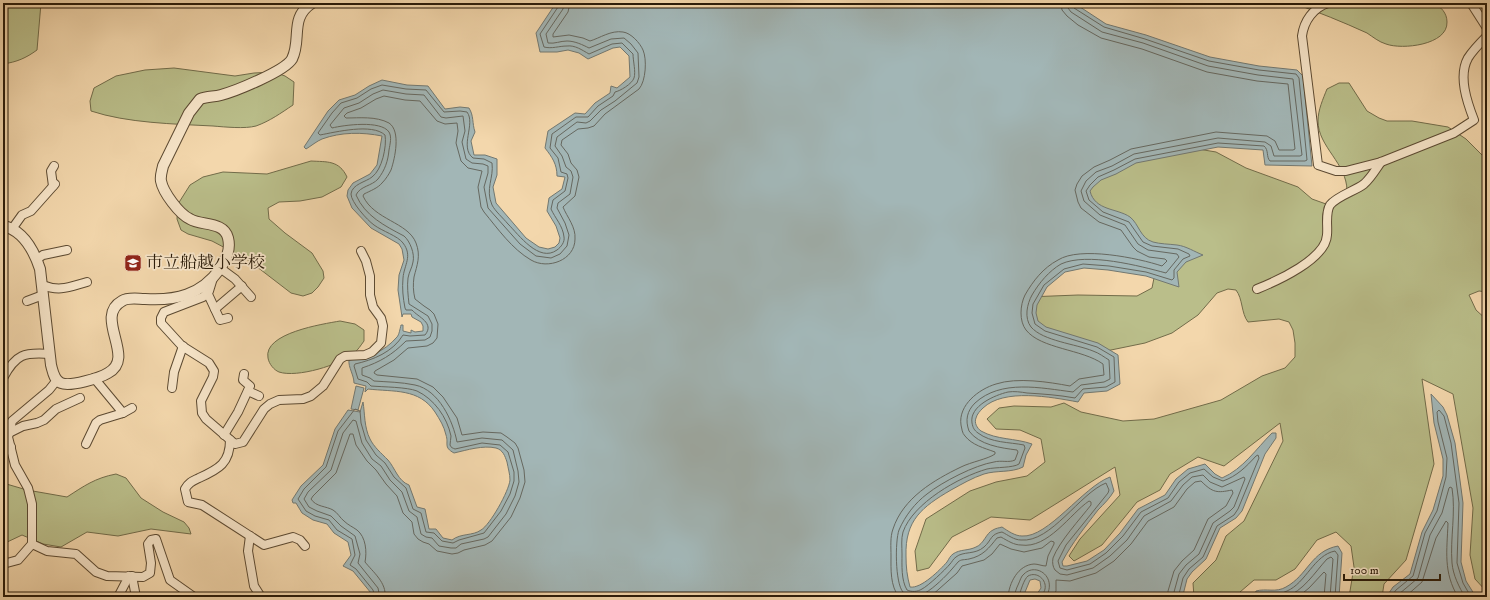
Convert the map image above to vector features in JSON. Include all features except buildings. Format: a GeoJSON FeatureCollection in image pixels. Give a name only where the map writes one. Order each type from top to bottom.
{"type":"FeatureCollection","features":[{"type":"Feature","properties":{"kind":"street"},"geometry":{"type":"LineString","coordinates":[[54,166],[51,171],[54,185],[31,211],[22,216],[8,228],[25,240],[40,268],[53,374],[57,380],[62,383],[72,384],[107,374],[113,370],[118,363],[119,354],[113,332],[111,315],[116,305],[125,299],[171,299],[202,289],[213,278],[227,258],[230,247],[228,236],[222,229],[190,220],[178,209],[161,182],[163,166],[188,113],[200,99],[221,95],[273,74],[285,67],[292,59],[295,48],[298,22],[302,11],[312,3]]}},
{"type":"Feature","properties":{"kind":"street"},"geometry":{"type":"LineString","coordinates":[[1328,3],[1314,11],[1306,21],[1302,36],[1318,165],[1336,171],[1346,171],[1381,162],[1454,133],[1474,120],[1464,84],[1464,70],[1467,59],[1476,46],[1487,36]]}},
{"type":"Feature","properties":{"kind":"street"},"geometry":{"type":"LineString","coordinates":[[1471,3],[1487,28]]}},
{"type":"Feature","properties":{"kind":"street"},"geometry":{"type":"LineString","coordinates":[[1257,288],[1289,274],[1320,253],[1328,236],[1327,216],[1330,205],[1364,184],[1381,162]]}},
{"type":"Feature","properties":{"kind":"street"},"geometry":{"type":"LineString","coordinates":[[36,259],[43,255],[66,250]]}},
{"type":"Feature","properties":{"kind":"street"},"geometry":{"type":"LineString","coordinates":[[213,278],[208,292],[203,297],[164,312],[161,318],[161,323],[183,346],[209,363],[214,371],[213,377],[201,401],[202,413],[206,419],[235,444],[243,442],[264,409],[270,404],[279,400],[303,399],[311,396],[323,386],[340,359],[345,356],[365,355],[372,352],[381,343],[383,326],[381,318],[373,307],[370,295],[370,276],[366,261],[361,251]]}},
{"type":"Feature","properties":{"kind":"street"},"geometry":{"type":"LineString","coordinates":[[220,268],[235,279],[251,297]]}},
{"type":"Feature","properties":{"kind":"street"},"geometry":{"type":"LineString","coordinates":[[27,301],[42,290],[58,290],[87,282]]}},
{"type":"Feature","properties":{"kind":"street"},"geometry":{"type":"LineString","coordinates":[[215,309],[242,286]]}},
{"type":"Feature","properties":{"kind":"street"},"geometry":{"type":"LineString","coordinates":[[208,292],[220,320],[228,318]]}},
{"type":"Feature","properties":{"kind":"street"},"geometry":{"type":"LineString","coordinates":[[172,388],[174,372],[183,346]]}},
{"type":"Feature","properties":{"kind":"street"},"geometry":{"type":"LineString","coordinates":[[3,378],[19,357],[32,353],[50,354]]}},
{"type":"Feature","properties":{"kind":"street"},"geometry":{"type":"LineString","coordinates":[[244,374],[243,380],[250,386],[227,438],[230,451],[226,461],[218,469],[189,483],[185,489],[188,502],[202,505],[264,546],[293,537],[300,540],[305,546]]}},
{"type":"Feature","properties":{"kind":"street"},"geometry":{"type":"LineString","coordinates":[[94,378],[123,413]]}},
{"type":"Feature","properties":{"kind":"street"},"geometry":{"type":"LineString","coordinates":[[3,564],[18,560],[32,544],[32,504],[28,488],[15,465],[8,437],[12,420],[49,390],[57,380]]}},
{"type":"Feature","properties":{"kind":"street"},"geometry":{"type":"LineString","coordinates":[[248,391],[259,396]]}},
{"type":"Feature","properties":{"kind":"street"},"geometry":{"type":"LineString","coordinates":[[9,433],[23,426],[44,420],[56,408],[80,398]]}},
{"type":"Feature","properties":{"kind":"street"},"geometry":{"type":"LineString","coordinates":[[86,444],[96,423],[100,420],[123,413],[132,408]]}},
{"type":"Feature","properties":{"kind":"street"},"geometry":{"type":"LineString","coordinates":[[3,440],[6,446],[11,447]]}},
{"type":"Feature","properties":{"kind":"street"},"geometry":{"type":"LineString","coordinates":[[250,536],[248,551],[254,586],[261,597]]}},
{"type":"Feature","properties":{"kind":"street"},"geometry":{"type":"LineString","coordinates":[[32,544],[47,551],[76,554],[96,572],[107,576],[142,577],[150,573],[151,563],[148,544],[151,540],[156,539],[170,580],[194,597]]}},
{"type":"Feature","properties":{"kind":"street"},"geometry":{"type":"LineString","coordinates":[[118,597],[130,576]]}},
{"type":"Feature","properties":{"kind":"street"},"geometry":{"type":"LineString","coordinates":[[130,576],[136,597]]}},
{"type":"Feature","properties":{"kind":"street"},"geometry":{"type":"LineString","coordinates":[[3,594],[7,597]]}},
{"type":"Feature","properties":{"kind":"green space"},"geometry":{"type":"Polygon","coordinates":[[[3,3],[41,3],[37,50],[21,59],[3,64],[3,3]]]}},
{"type":"Feature","properties":{"kind":"green space"},"geometry":{"type":"Polygon","coordinates":[[[1293,3],[1434,3],[1443,11],[1447,22],[1445,30],[1440,36],[1432,41],[1413,46],[1393,46],[1381,42],[1367,33],[1349,25],[1293,3]]]}},
{"type":"Feature","properties":{"kind":"green space"},"geometry":{"type":"Polygon","coordinates":[[[174,68],[235,76],[274,72],[285,76],[294,82],[293,105],[261,124],[241,128],[151,122],[120,118],[91,111],[90,101],[94,88],[116,76],[145,70],[174,68]]]}},
{"type":"Feature","properties":{"kind":"green space"},"geometry":{"type":"Polygon","coordinates":[[[1339,83],[1349,83],[1367,111],[1379,118],[1387,121],[1412,121],[1448,127],[1466,139],[1487,160],[1487,292],[1479,291],[1469,295],[1476,310],[1487,320],[1487,592],[1475,579],[1470,555],[1473,508],[1453,394],[1422,379],[1434,464],[1406,560],[1384,584],[1382,597],[1349,597],[1354,567],[1351,546],[1336,532],[1317,540],[1295,569],[1276,580],[1254,580],[1240,592],[1240,597],[1194,597],[1193,583],[1216,560],[1226,536],[1244,521],[1283,441],[1280,423],[1224,466],[1198,457],[1170,474],[1160,490],[1137,502],[1102,545],[1074,561],[1069,556],[1080,539],[1120,495],[1115,467],[1030,520],[991,517],[952,537],[929,568],[917,571],[915,551],[926,519],[970,491],[996,482],[1027,476],[1045,462],[1041,439],[1020,430],[996,429],[987,419],[999,408],[1014,406],[1051,407],[1064,403],[1081,412],[1123,421],[1154,419],[1221,400],[1262,376],[1285,368],[1295,357],[1293,330],[1289,322],[1279,319],[1248,322],[1236,290],[1228,289],[1217,293],[1198,315],[1172,333],[1145,343],[1072,358],[1018,328],[1027,297],[1078,295],[1137,296],[1152,288],[1154,278],[1052,188],[1186,147],[1216,152],[1246,168],[1298,187],[1312,199],[1326,204],[1336,201],[1347,191],[1346,181],[1338,163],[1327,147],[1319,130],[1318,117],[1327,89],[1339,83]]]}},
{"type":"Feature","properties":{"kind":"green space"},"geometry":{"type":"Polygon","coordinates":[[[311,161],[332,163],[340,167],[347,177],[341,187],[322,197],[300,201],[279,202],[268,208],[269,219],[312,253],[323,271],[324,278],[312,293],[303,296],[291,293],[248,260],[212,241],[188,234],[181,230],[177,219],[178,204],[190,185],[203,177],[223,172],[267,174],[311,161]]]}},
{"type":"Feature","properties":{"kind":"green space"},"geometry":{"type":"Polygon","coordinates":[[[340,321],[355,324],[364,330],[364,341],[354,353],[347,358],[329,366],[307,372],[279,372],[271,365],[268,358],[269,349],[275,342],[284,336],[308,327],[340,321]]]}},
{"type":"Feature","properties":{"kind":"green space"},"geometry":{"type":"Polygon","coordinates":[[[116,474],[126,478],[141,498],[163,512],[184,522],[189,528],[191,534],[151,529],[118,536],[87,532],[61,547],[43,544],[22,535],[3,544],[3,483],[27,490],[67,497],[96,480],[116,474]]]}},
{"type":"Feature","properties":{"kind":"water"},"geometry":{"type":"Polygon","coordinates":[[[556,3],[1074,3],[1106,24],[1146,35],[1210,57],[1259,66],[1297,70],[1303,76],[1312,166],[1265,165],[1263,150],[1218,147],[1136,163],[1101,180],[1093,187],[1090,191],[1101,206],[1130,217],[1136,223],[1142,234],[1149,240],[1153,242],[1180,246],[1203,255],[1186,262],[1177,272],[1179,287],[1146,276],[1084,268],[1065,272],[1047,287],[1037,305],[1036,313],[1038,321],[1046,327],[1098,343],[1118,355],[1120,384],[1107,391],[1084,393],[1078,402],[1042,396],[1015,396],[992,402],[983,408],[975,420],[976,425],[981,431],[993,436],[1032,444],[1026,455],[1023,467],[1014,470],[984,474],[971,479],[932,502],[917,516],[912,524],[906,544],[907,572],[910,587],[914,587],[925,582],[935,574],[953,554],[958,551],[979,546],[991,531],[995,529],[1002,527],[1009,532],[1022,536],[1032,534],[1043,529],[1100,482],[1110,477],[1114,491],[1079,535],[1062,562],[1063,566],[1067,566],[1087,561],[1104,550],[1120,533],[1138,509],[1165,495],[1176,479],[1188,469],[1205,464],[1215,474],[1222,478],[1243,464],[1272,433],[1276,433],[1276,438],[1265,454],[1242,511],[1236,518],[1220,528],[1206,559],[1187,579],[1183,597],[1035,597],[1041,588],[1040,581],[1035,579],[1030,580],[1023,597],[365,597],[371,593],[353,571],[343,566],[351,555],[348,542],[334,533],[327,524],[313,520],[302,513],[296,503],[293,503],[292,500],[301,486],[323,465],[335,429],[348,410],[360,412],[363,402],[367,430],[372,442],[388,460],[402,481],[409,485],[417,507],[425,509],[429,529],[436,529],[443,538],[452,540],[459,536],[478,532],[485,527],[503,499],[509,485],[510,476],[507,462],[502,452],[496,448],[475,448],[454,453],[451,451],[447,447],[447,438],[440,420],[429,404],[421,399],[414,395],[396,391],[368,389],[365,392],[366,386],[354,383],[349,360],[369,356],[387,347],[398,336],[401,325],[403,325],[403,331],[411,333],[411,330],[415,332],[423,331],[423,326],[421,322],[412,317],[411,314],[403,314],[402,317],[398,290],[399,275],[404,260],[402,249],[399,244],[371,228],[352,208],[347,196],[348,190],[353,183],[370,174],[377,165],[382,136],[359,133],[344,134],[322,139],[306,149],[304,147],[328,111],[339,100],[355,95],[382,80],[407,85],[428,86],[445,109],[460,107],[469,108],[472,114],[475,132],[471,141],[474,155],[485,155],[497,159],[497,175],[493,187],[496,203],[526,238],[539,247],[548,249],[555,247],[559,243],[560,238],[556,226],[547,211],[549,198],[562,189],[565,177],[557,176],[554,161],[545,148],[548,131],[575,113],[585,114],[595,103],[610,93],[611,86],[617,88],[630,77],[629,56],[620,47],[613,48],[588,59],[579,53],[568,50],[557,52],[540,52],[536,33],[556,3]]]}},
{"type":"Feature","properties":{"kind":"water"},"geometry":{"type":"Polygon","coordinates":[[[356,386],[364,388],[358,410],[351,409],[356,386]]]}},
{"type":"Feature","properties":{"kind":"water"},"geometry":{"type":"Polygon","coordinates":[[[1431,394],[1443,407],[1447,415],[1455,443],[1463,503],[1461,562],[1466,581],[1476,597],[1390,597],[1389,593],[1393,587],[1410,574],[1422,532],[1433,510],[1443,476],[1443,459],[1434,423],[1431,394]]]}},
{"type":"Feature","properties":{"kind":"water"},"geometry":{"type":"Polygon","coordinates":[[[1338,546],[1342,553],[1339,597],[1254,597],[1256,591],[1278,590],[1286,587],[1300,576],[1315,558],[1329,549],[1338,546]]]}},
{"type":"Feature","properties":{"kind":"place","name":"市立船越小学校"},"geometry":{"type":"Point","coordinates":[133,263]}}]}
